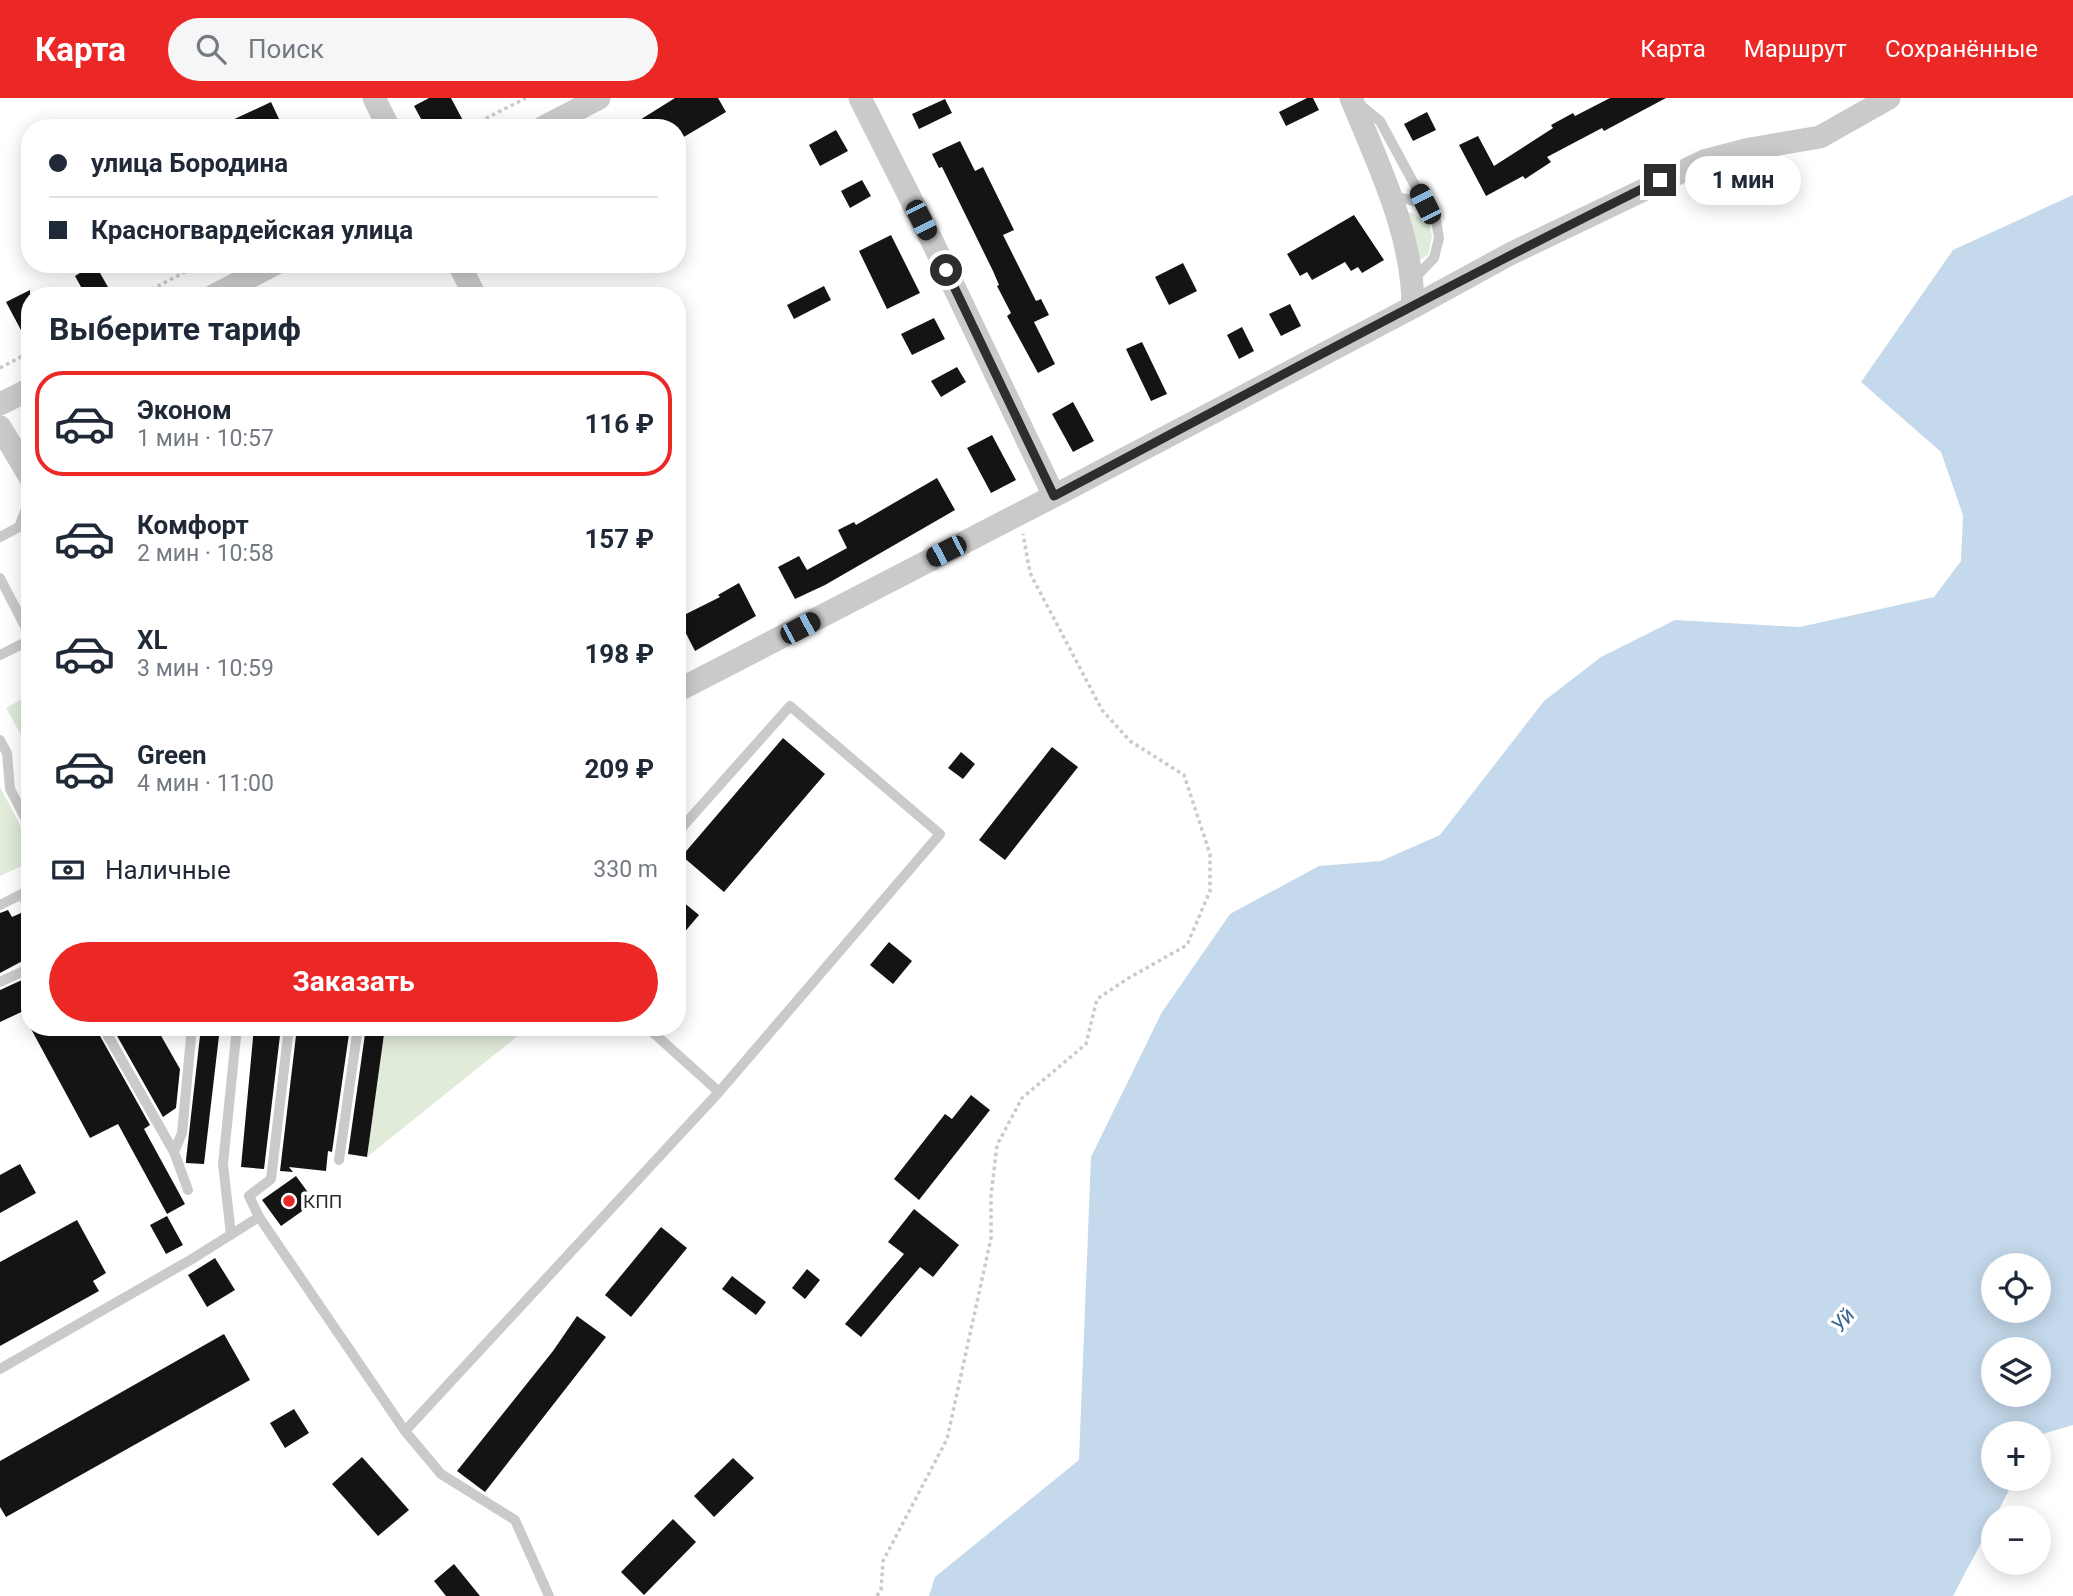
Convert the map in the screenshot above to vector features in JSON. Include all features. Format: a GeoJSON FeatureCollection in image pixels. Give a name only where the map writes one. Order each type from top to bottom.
{"type":"FeatureCollection","features":[{"type":"Feature","properties":{"kind":"street"},"geometry":{"type":"LineString","coordinates":[[374,98],[384,119]]}},
{"type":"Feature","properties":{"kind":"street"},"geometry":{"type":"LineString","coordinates":[[559,119],[599,98]]}},
{"type":"Feature","properties":{"kind":"street"},"geometry":{"type":"LineString","coordinates":[[860,98],[1054,496]]}},
{"type":"Feature","properties":{"kind":"street"},"geometry":{"type":"LineString","coordinates":[[1351,98],[1391,195],[1413,280],[1413,307]]}},
{"type":"Feature","properties":{"kind":"street"},"geometry":{"type":"LineString","coordinates":[[686,686],[1054,496],[1510,254],[1660,180],[1715,158],[1820,137],[1861,105],[1889,98]]}},
{"type":"Feature","properties":{"kind":"street"},"geometry":{"type":"LineString","coordinates":[[230,287],[258,273]]}},
{"type":"Feature","properties":{"kind":"street"},"geometry":{"type":"LineString","coordinates":[[0,404],[21,394]]}},
{"type":"Feature","properties":{"kind":"street"},"geometry":{"type":"LineString","coordinates":[[0,427],[21,462]]}},
{"type":"Feature","properties":{"kind":"lane"},"geometry":{"type":"LineString","coordinates":[[1351,98],[1380,121],[1436,220],[1439,238],[1434,258],[1413,280]]}},
{"type":"Feature","properties":{"kind":"lane"},"geometry":{"type":"LineString","coordinates":[[1391,195],[1425,204]]}},
{"type":"Feature","properties":{"kind":"lane"},"geometry":{"type":"LineString","coordinates":[[0,537],[19,527],[21,522]]}},
{"type":"Feature","properties":{"kind":"lane"},"geometry":{"type":"LineString","coordinates":[[0,578],[21,620]]}},
{"type":"Feature","properties":{"kind":"lane"},"geometry":{"type":"LineString","coordinates":[[0,655],[21,643]]}},
{"type":"Feature","properties":{"kind":"lane"},"geometry":{"type":"LineString","coordinates":[[405,1431],[719,1092],[940,834],[790,706],[686,823]]}},
{"type":"Feature","properties":{"kind":"lane"},"geometry":{"type":"LineString","coordinates":[[0,740],[7,753],[10,789],[21,810]]}},
{"type":"Feature","properties":{"kind":"lane"},"geometry":{"type":"LineString","coordinates":[[0,905],[21,894]]}},
{"type":"Feature","properties":{"kind":"lane"},"geometry":{"type":"LineString","coordinates":[[0,982],[21,972]]}},
{"type":"Feature","properties":{"kind":"lane"},"geometry":{"type":"LineString","coordinates":[[108,1036],[174,1152],[188,1190]]}},
{"type":"Feature","properties":{"kind":"lane"},"geometry":{"type":"LineString","coordinates":[[174,1152],[183,1133],[191,1036]]}},
{"type":"Feature","properties":{"kind":"lane"},"geometry":{"type":"LineString","coordinates":[[231,1235],[223,1164],[236,1036]]}},
{"type":"Feature","properties":{"kind":"lane"},"geometry":{"type":"LineString","coordinates":[[288,1036],[271,1179],[249,1196],[259,1217],[405,1431],[441,1474],[514,1520],[549,1596]]}},
{"type":"Feature","properties":{"kind":"lane"},"geometry":{"type":"LineString","coordinates":[[339,1160],[357,1036]]}},
{"type":"Feature","properties":{"kind":"lane"},"geometry":{"type":"LineString","coordinates":[[657,1036],[719,1092]]}},
{"type":"Feature","properties":{"kind":"lane"},"geometry":{"type":"LineString","coordinates":[[0,1369],[259,1217]]}},
{"type":"Feature","properties":{"kind":"path"},"geometry":{"type":"LineString","coordinates":[[485,119],[526,98]]}},
{"type":"Feature","properties":{"kind":"path"},"geometry":{"type":"LineString","coordinates":[[156,287],[183,273]]}},
{"type":"Feature","properties":{"kind":"path"},"geometry":{"type":"LineString","coordinates":[[0,368],[21,357]]}},
{"type":"Feature","properties":{"kind":"path"},"geometry":{"type":"LineString","coordinates":[[878,1596],[881,1590],[883,1561],[947,1438],[991,1238],[991,1196],[997,1145],[1022,1098],[1086,1044],[1097,999],[1187,945],[1210,891],[1210,854],[1184,775],[1130,741],[1102,710],[1030,573],[1019,513]]}},
{"type":"Feature","properties":{"kind":"green space"},"geometry":{"type":"Polygon","coordinates":[[[1410,212],[1429,222],[1432,237],[1428,255],[1415,263],[1404,217],[1410,212]]]}},
{"type":"Feature","properties":{"kind":"green space"},"geometry":{"type":"Polygon","coordinates":[[[21,700],[21,735],[6,708],[21,700]]]}},
{"type":"Feature","properties":{"kind":"green space"},"geometry":{"type":"Polygon","coordinates":[[[0,787],[21,827],[21,866],[0,876],[0,787]]]}},
{"type":"Feature","properties":{"kind":"green space"},"geometry":{"type":"Polygon","coordinates":[[[384,1036],[518,1036],[367,1157],[384,1036]]]}},
{"type":"Feature","properties":{"kind":"water","name":"Уй"},"geometry":{"type":"Polygon","coordinates":[[[2073,195],[2073,1425],[2051,1431],[2051,1421],[1981,1421],[1981,1491],[2009,1491],[2001,1505],[1981,1505],[1981,1543],[1953,1596],[929,1596],[935,1577],[1079,1460],[1091,1157],[1162,1012],[1230,914],[1319,866],[1381,861],[1440,835],[1544,701],[1601,657],[1675,620],[1800,627],[1934,597],[1961,561],[1963,515],[1941,452],[1861,382],[1953,250],[2073,195]]]}},
{"type":"Feature","properties":{"kind":"building"},"geometry":{"type":"Polygon","coordinates":[[[429,98],[451,98],[462,119],[421,119],[414,106],[429,98]]]}},
{"type":"Feature","properties":{"kind":"building"},"geometry":{"type":"Polygon","coordinates":[[[675,98],[718,98],[726,112],[686,136],[686,119],[641,119],[675,98]]]}},
{"type":"Feature","properties":{"kind":"building"},"geometry":{"type":"Polygon","coordinates":[[[1307,98],[1313,98],[1319,110],[1286,126],[1279,112],[1307,98]]]}},
{"type":"Feature","properties":{"kind":"building"},"geometry":{"type":"Polygon","coordinates":[[[1610,98],[1666,98],[1547,157],[1551,162],[1525,179],[1523,176],[1486,196],[1459,145],[1478,136],[1494,166],[1553,128],[1551,125],[1610,98]]]}},
{"type":"Feature","properties":{"kind":"building"},"geometry":{"type":"Polygon","coordinates":[[[945,99],[952,113],[919,129],[912,114],[945,99]]]}},
{"type":"Feature","properties":{"kind":"building"},"geometry":{"type":"Polygon","coordinates":[[[271,102],[279,119],[234,119],[271,102]]]}},
{"type":"Feature","properties":{"kind":"building"},"geometry":{"type":"Polygon","coordinates":[[[1427,112],[1436,130],[1413,141],[1404,124],[1427,112]]]}},
{"type":"Feature","properties":{"kind":"building"},"geometry":{"type":"Polygon","coordinates":[[[836,130],[848,151],[820,166],[809,145],[836,130]]]}},
{"type":"Feature","properties":{"kind":"building"},"geometry":{"type":"Polygon","coordinates":[[[960,141],[975,171],[983,167],[1014,230],[1003,235],[1036,301],[1041,299],[1049,315],[1034,322],[1055,364],[1038,373],[1007,316],[1011,313],[997,286],[999,285],[993,271],[942,167],[939,168],[932,154],[960,141]]]}},
{"type":"Feature","properties":{"kind":"building"},"geometry":{"type":"Polygon","coordinates":[[[862,180],[871,196],[850,208],[841,191],[862,180]]]}},
{"type":"Feature","properties":{"kind":"building"},"geometry":{"type":"Polygon","coordinates":[[[1354,215],[1384,260],[1362,273],[1358,267],[1351,271],[1345,262],[1312,280],[1307,272],[1300,276],[1287,254],[1354,215]]]}},
{"type":"Feature","properties":{"kind":"building"},"geometry":{"type":"Polygon","coordinates":[[[891,235],[920,293],[887,309],[859,251],[891,235]]]}},
{"type":"Feature","properties":{"kind":"building"},"geometry":{"type":"Polygon","coordinates":[[[1183,263],[1197,291],[1169,305],[1155,277],[1183,263]]]}},
{"type":"Feature","properties":{"kind":"building"},"geometry":{"type":"Polygon","coordinates":[[[80,273],[100,273],[108,287],[81,287],[75,276],[80,273]]]}},
{"type":"Feature","properties":{"kind":"building"},"geometry":{"type":"Polygon","coordinates":[[[824,286],[831,300],[794,319],[787,305],[824,286]]]}},
{"type":"Feature","properties":{"kind":"building"},"geometry":{"type":"Polygon","coordinates":[[[21,294],[21,330],[6,302],[21,294]]]}},
{"type":"Feature","properties":{"kind":"building"},"geometry":{"type":"Polygon","coordinates":[[[1290,304],[1301,326],[1281,336],[1269,314],[1290,304]]]}},
{"type":"Feature","properties":{"kind":"building"},"geometry":{"type":"Polygon","coordinates":[[[934,318],[945,339],[912,355],[901,334],[934,318]]]}},
{"type":"Feature","properties":{"kind":"building"},"geometry":{"type":"Polygon","coordinates":[[[1242,327],[1254,351],[1239,359],[1227,335],[1242,327]]]}},
{"type":"Feature","properties":{"kind":"building"},"geometry":{"type":"Polygon","coordinates":[[[1142,342],[1167,394],[1151,401],[1126,349],[1142,342]]]}},
{"type":"Feature","properties":{"kind":"building"},"geometry":{"type":"Polygon","coordinates":[[[957,367],[966,382],[941,397],[931,381],[957,367]]]}},
{"type":"Feature","properties":{"kind":"building"},"geometry":{"type":"Polygon","coordinates":[[[1073,402],[1094,441],[1073,452],[1052,414],[1073,402]]]}},
{"type":"Feature","properties":{"kind":"building"},"geometry":{"type":"Polygon","coordinates":[[[992,435],[1016,480],[991,493],[967,448],[992,435]]]}},
{"type":"Feature","properties":{"kind":"building"},"geometry":{"type":"Polygon","coordinates":[[[937,478],[955,510],[825,585],[795,599],[778,567],[799,556],[807,570],[847,548],[838,530],[854,522],[856,525],[937,478]]]}},
{"type":"Feature","properties":{"kind":"building"},"geometry":{"type":"Polygon","coordinates":[[[739,583],[756,616],[695,651],[686,634],[686,614],[720,597],[718,595],[739,583]]]}},
{"type":"Feature","properties":{"kind":"building"},"geometry":{"type":"Polygon","coordinates":[[[783,738],[825,774],[724,892],[686,859],[686,851],[783,738]]]}},
{"type":"Feature","properties":{"kind":"building"},"geometry":{"type":"Polygon","coordinates":[[[1052,747],[1078,767],[1005,860],[979,840],[1052,747]]]}},
{"type":"Feature","properties":{"kind":"building"},"geometry":{"type":"Polygon","coordinates":[[[961,752],[975,764],[963,779],[948,768],[961,752]]]}},
{"type":"Feature","properties":{"kind":"building"},"geometry":{"type":"Polygon","coordinates":[[[686,904],[699,915],[686,930],[686,904]]]}},
{"type":"Feature","properties":{"kind":"building"},"geometry":{"type":"Polygon","coordinates":[[[8,910],[12,917],[21,913],[21,962],[0,973],[0,913],[8,910]]]}},
{"type":"Feature","properties":{"kind":"building"},"geometry":{"type":"Polygon","coordinates":[[[889,942],[912,961],[893,984],[870,965],[889,942]]]}},
{"type":"Feature","properties":{"kind":"building"},"geometry":{"type":"Polygon","coordinates":[[[21,980],[21,1012],[0,1022],[0,990],[21,980]]]}},
{"type":"Feature","properties":{"kind":"building"},"geometry":{"type":"Polygon","coordinates":[[[35,1036],[100,1036],[150,1125],[144,1129],[185,1204],[167,1214],[118,1124],[90,1138],[35,1036]]]}},
{"type":"Feature","properties":{"kind":"building"},"geometry":{"type":"Polygon","coordinates":[[[117,1036],[161,1036],[180,1069],[176,1108],[163,1117],[117,1036]]]}},
{"type":"Feature","properties":{"kind":"building"},"geometry":{"type":"Polygon","coordinates":[[[200,1036],[219,1036],[204,1164],[186,1163],[200,1036]]]}},
{"type":"Feature","properties":{"kind":"building"},"geometry":{"type":"Polygon","coordinates":[[[253,1036],[280,1036],[264,1169],[241,1167],[253,1036]]]}},
{"type":"Feature","properties":{"kind":"building"},"geometry":{"type":"Polygon","coordinates":[[[296,1036],[349,1036],[332,1152],[328,1151],[326,1171],[289,1167],[293,1172],[280,1171],[296,1036]]]}},
{"type":"Feature","properties":{"kind":"building"},"geometry":{"type":"Polygon","coordinates":[[[365,1036],[384,1036],[367,1157],[348,1154],[365,1036]]]}},
{"type":"Feature","properties":{"kind":"building"},"geometry":{"type":"Polygon","coordinates":[[[971,1095],[990,1110],[919,1200],[894,1179],[945,1114],[952,1119],[971,1095]]]}},
{"type":"Feature","properties":{"kind":"building"},"geometry":{"type":"Polygon","coordinates":[[[20,1164],[36,1193],[0,1213],[0,1175],[20,1164]]]}},
{"type":"Feature","properties":{"kind":"building","name":"КПП"},"geometry":{"type":"Polygon","coordinates":[[[296,1176],[315,1202],[281,1226],[262,1200],[296,1176]]]}},
{"type":"Feature","properties":{"kind":"building"},"geometry":{"type":"Polygon","coordinates":[[[914,1209],[959,1245],[933,1277],[920,1267],[861,1337],[845,1324],[904,1254],[888,1242],[914,1209]]]}},
{"type":"Feature","properties":{"kind":"building"},"geometry":{"type":"Polygon","coordinates":[[[167,1216],[183,1245],[166,1254],[150,1225],[167,1216]]]}},
{"type":"Feature","properties":{"kind":"building"},"geometry":{"type":"Polygon","coordinates":[[[77,1220],[106,1273],[93,1281],[99,1291],[0,1346],[0,1262],[77,1220]]]}},
{"type":"Feature","properties":{"kind":"building"},"geometry":{"type":"Polygon","coordinates":[[[661,1227],[687,1248],[631,1317],[605,1295],[661,1227]]]}},
{"type":"Feature","properties":{"kind":"building"},"geometry":{"type":"Polygon","coordinates":[[[215,1258],[235,1290],[207,1307],[188,1275],[215,1258]]]}},
{"type":"Feature","properties":{"kind":"building"},"geometry":{"type":"Polygon","coordinates":[[[807,1269],[820,1280],[805,1299],[792,1288],[807,1269]]]}},
{"type":"Feature","properties":{"kind":"building"},"geometry":{"type":"Polygon","coordinates":[[[732,1276],[766,1302],[756,1315],[722,1289],[732,1276]]]}},
{"type":"Feature","properties":{"kind":"building"},"geometry":{"type":"Polygon","coordinates":[[[577,1316],[606,1337],[485,1492],[457,1471],[553,1351],[577,1316]]]}},
{"type":"Feature","properties":{"kind":"building"},"geometry":{"type":"Polygon","coordinates":[[[224,1334],[250,1380],[6,1517],[0,1507],[0,1461],[224,1334]]]}},
{"type":"Feature","properties":{"kind":"building"},"geometry":{"type":"Polygon","coordinates":[[[294,1409],[309,1433],[285,1448],[270,1423],[294,1409]]]}},
{"type":"Feature","properties":{"kind":"building"},"geometry":{"type":"Polygon","coordinates":[[[362,1457],[409,1510],[378,1536],[332,1484],[362,1457]]]}},
{"type":"Feature","properties":{"kind":"building"},"geometry":{"type":"Polygon","coordinates":[[[733,1458],[754,1478],[714,1517],[694,1496],[733,1458]]]}},
{"type":"Feature","properties":{"kind":"building"},"geometry":{"type":"Polygon","coordinates":[[[673,1519],[696,1542],[644,1595],[621,1572],[673,1519]]]}},
{"type":"Feature","properties":{"kind":"building"},"geometry":{"type":"Polygon","coordinates":[[[454,1564],[480,1596],[446,1596],[434,1581],[454,1564]]]}},
{"type":"Feature","properties":{"kind":"place","name":"КПП"},"geometry":{"type":"Point","coordinates":[289,1201]}},
{"type":"Feature","properties":{"kind":"route"},"geometry":{"type":"LineString","coordinates":[[946,270],[1054,496],[1510,254],[1660,180]]}}]}
